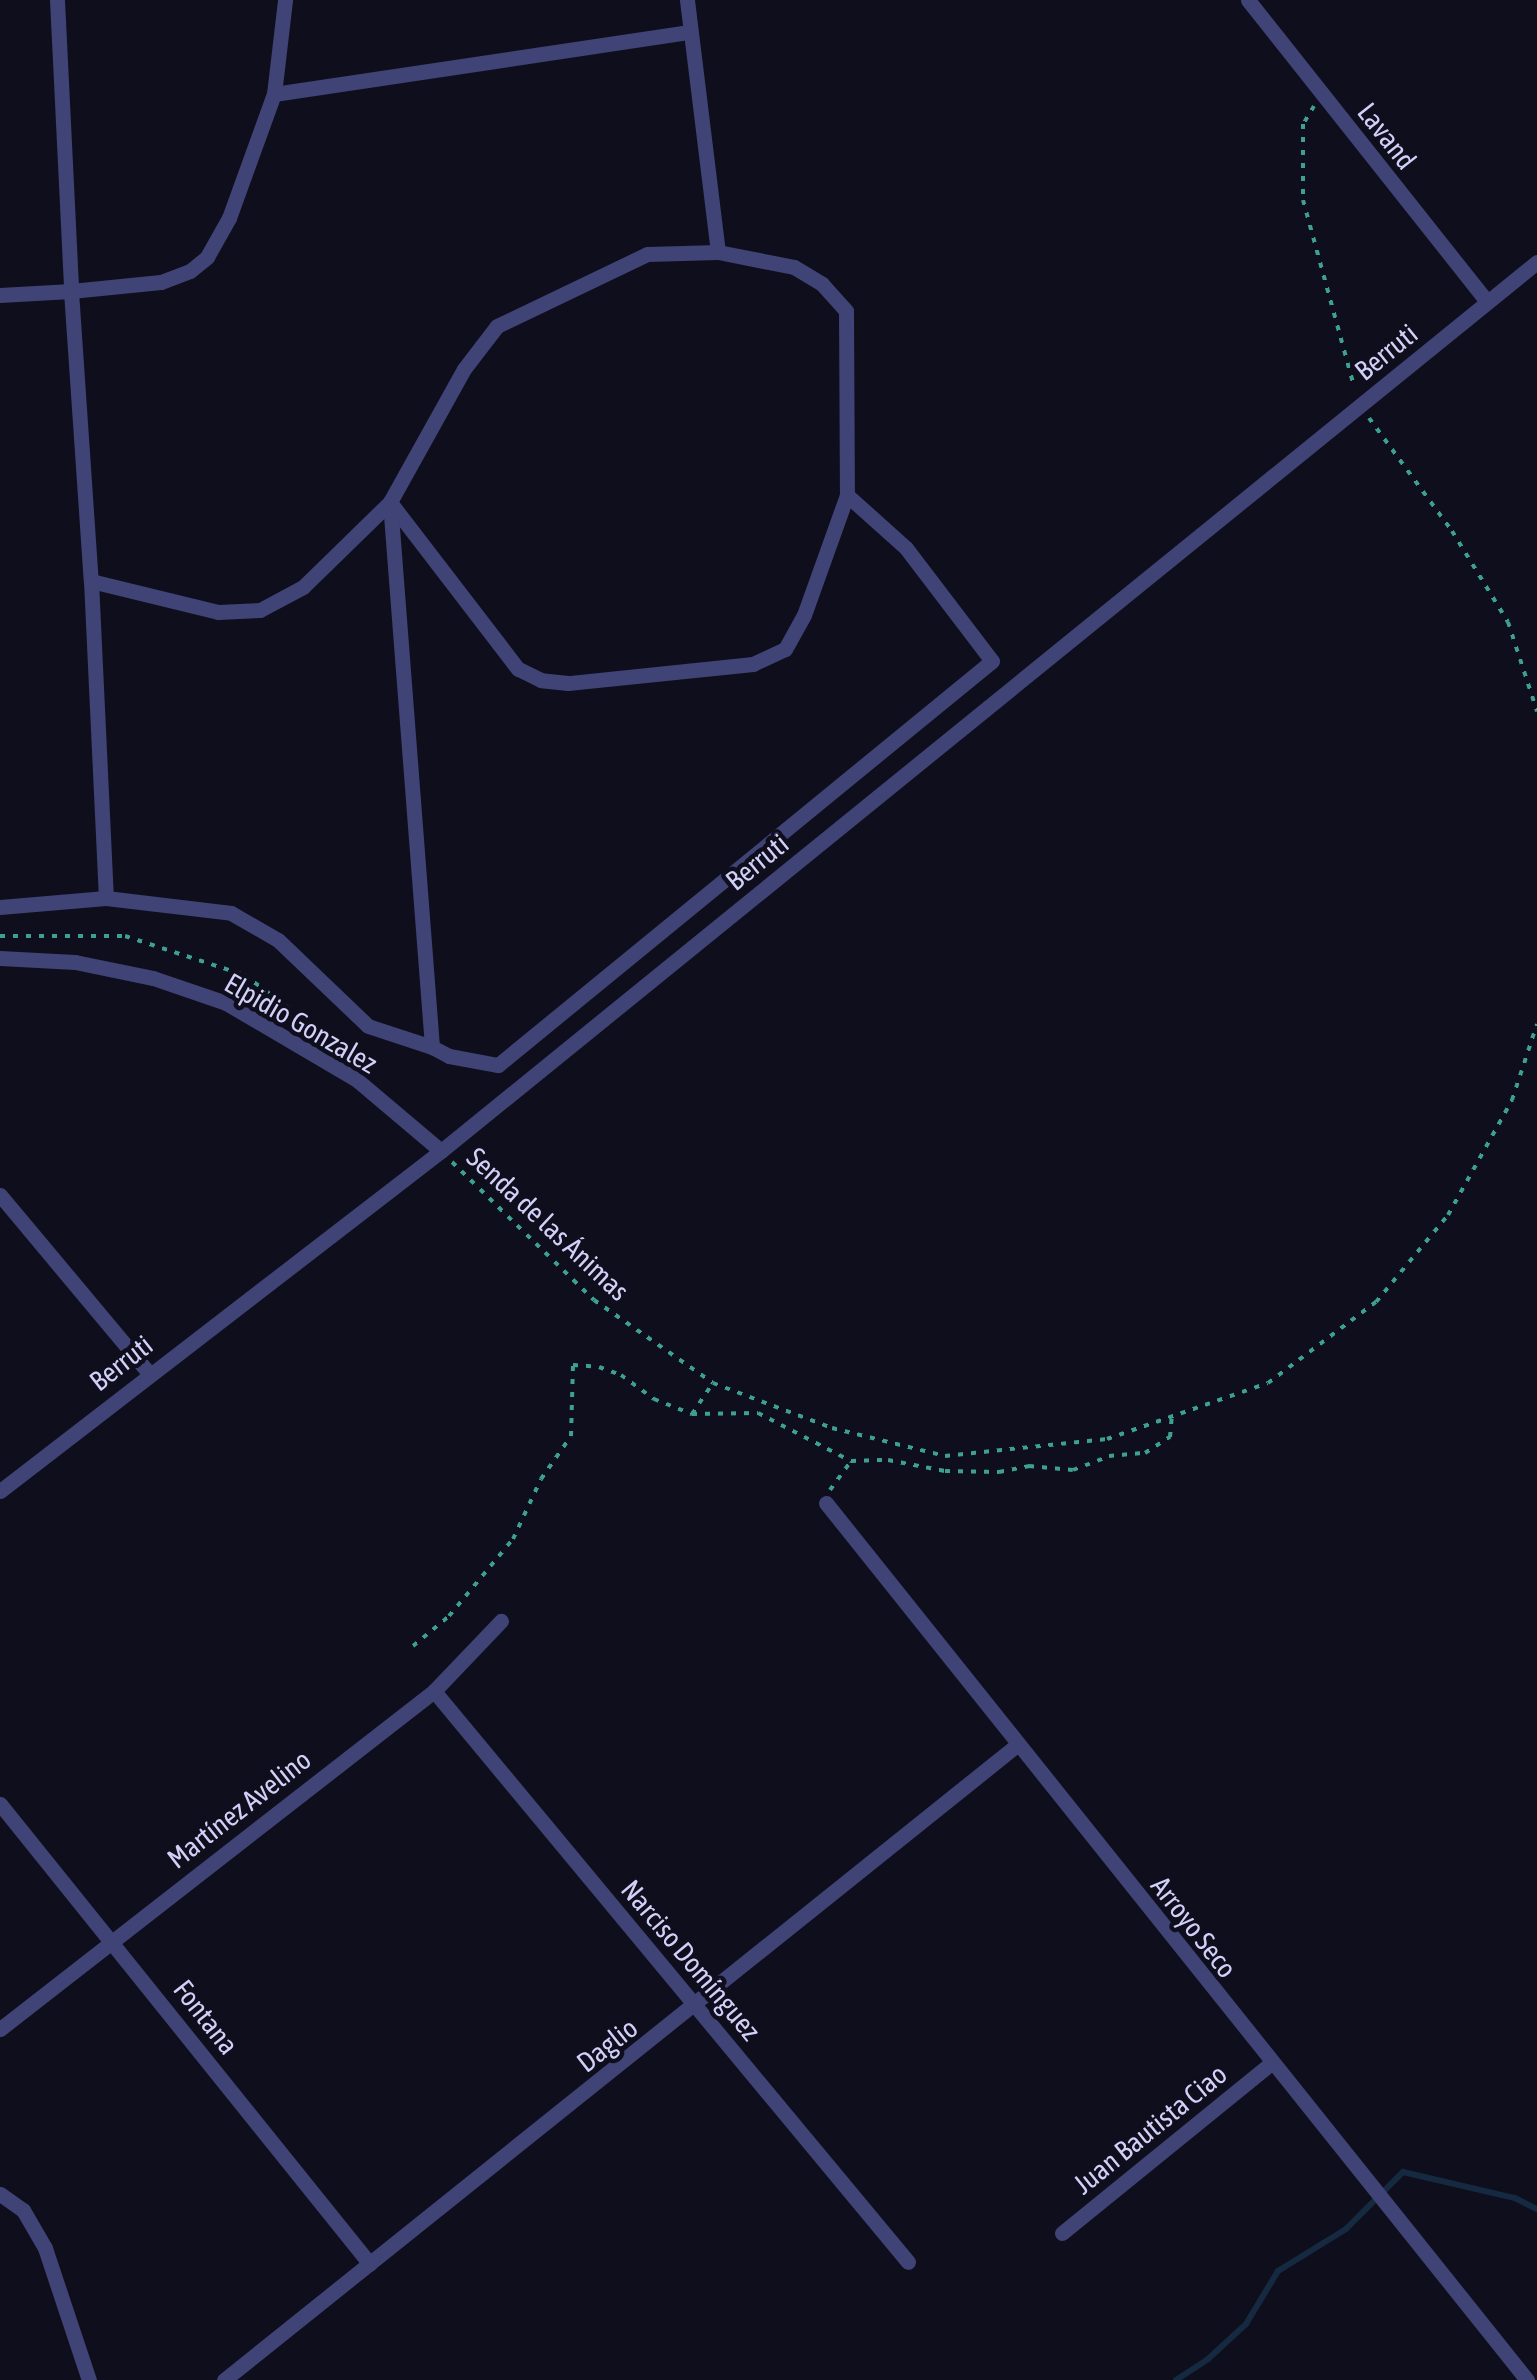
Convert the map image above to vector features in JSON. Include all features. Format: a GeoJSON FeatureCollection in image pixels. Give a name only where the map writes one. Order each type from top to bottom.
{"type":"FeatureCollection","features":[{"type":"Feature","properties":{"kind":"street"},"geometry":{"type":"LineString","coordinates":[[57,0],[106,898]]}},
{"type":"Feature","properties":{"kind":"street"},"geometry":{"type":"LineString","coordinates":[[0,295],[161,282],[190,271],[207,257],[224,229],[274,94],[285,0]]}},
{"type":"Feature","properties":{"kind":"street"},"geometry":{"type":"LineString","coordinates":[[687,0],[718,252]]}},
{"type":"Feature","properties":{"kind":"street","name":"Lavand"},"geometry":{"type":"LineString","coordinates":[[1248,0],[1487,302]]}},
{"type":"Feature","properties":{"kind":"street"},"geometry":{"type":"LineString","coordinates":[[274,94],[689,32]]}},
{"type":"Feature","properties":{"kind":"street"},"geometry":{"type":"LineString","coordinates":[[91,581],[218,612],[260,610],[303,587],[390,502],[464,370],[497,326],[647,254],[718,252],[794,267],[822,284],[846,311],[847,495],[804,615],[785,649],[753,664],[568,683],[542,680],[518,670],[390,502]]}},
{"type":"Feature","properties":{"kind":"street","name":"Berruti"},"geometry":{"type":"LineString","coordinates":[[0,1490],[440,1152],[1363,410],[1537,262]]}},
{"type":"Feature","properties":{"kind":"street"},"geometry":{"type":"LineString","coordinates":[[0,906],[106,898],[231,913],[278,940],[368,1026],[432,1046],[449,1056],[498,1064],[992,661],[906,548],[847,495]]}},
{"type":"Feature","properties":{"kind":"street"},"geometry":{"type":"LineString","coordinates":[[390,502],[432,1046]]}},
{"type":"Feature","properties":{"kind":"street","name":"Elpidio Gonzalez"},"geometry":{"type":"LineString","coordinates":[[0,958],[75,962],[154,978],[226,1003],[357,1080],[440,1152]]}},
{"type":"Feature","properties":{"kind":"street"},"geometry":{"type":"LineString","coordinates":[[0,1194],[149,1373]]}},
{"type":"Feature","properties":{"kind":"street","name":"Arroyo Seco"},"geometry":{"type":"LineString","coordinates":[[826,1503],[1526,2380]]}},
{"type":"Feature","properties":{"kind":"street","name":"Martínez Avelino"},"geometry":{"type":"LineString","coordinates":[[0,2029],[434,1691],[500,1621]]}},
{"type":"Feature","properties":{"kind":"street","name":"Narciso Domínguez"},"geometry":{"type":"LineString","coordinates":[[434,1691],[908,2262]]}},
{"type":"Feature","properties":{"kind":"street","name":"Daglio"},"geometry":{"type":"LineString","coordinates":[[224,2380],[697,2005],[1018,1744]]}},
{"type":"Feature","properties":{"kind":"street","name":"Fontana"},"geometry":{"type":"LineString","coordinates":[[0,1804],[112,1938],[370,2264]]}},
{"type":"Feature","properties":{"kind":"street","name":"Juan Bautista Ciao"},"geometry":{"type":"LineString","coordinates":[[1062,2233],[1270,2064]]}},
{"type":"Feature","properties":{"kind":"street"},"geometry":{"type":"LineString","coordinates":[[0,2194],[23,2210],[45,2248],[89,2380]]}},
{"type":"Feature","properties":{"kind":"path"},"geometry":{"type":"LineString","coordinates":[[1322,94],[1304,124],[1303,200],[1363,410],[1452,531],[1508,622],[1537,710]]}},
{"type":"Feature","properties":{"kind":"path","name":"Senda de las Ánimas"},"geometry":{"type":"LineString","coordinates":[[440,1152],[594,1300],[713,1383],[832,1428],[945,1456],[1107,1439],[1268,1383],[1376,1302],[1448,1215],[1512,1100],[1537,1024]]}},
{"type":"Feature","properties":{"kind":"path"},"geometry":{"type":"LineString","coordinates":[[413,1646],[449,1616],[513,1539],[541,1479],[571,1436],[573,1364],[599,1366],[654,1398],[692,1414],[758,1413],[851,1461],[888,1460],[946,1471],[998,1472],[1029,1466],[1073,1470],[1109,1456],[1145,1453],[1170,1437],[1172,1416]]}},
{"type":"Feature","properties":{"kind":"path"},"geometry":{"type":"LineString","coordinates":[[692,1414],[713,1383]]}},
{"type":"Feature","properties":{"kind":"path"},"geometry":{"type":"LineString","coordinates":[[826,1503],[833,1482],[851,1461]]}},
{"type":"Feature","properties":{"kind":"waterway"},"geometry":{"type":"LineString","coordinates":[[1176,2380],[1208,2359],[1246,2324],[1278,2271],[1346,2229],[1403,2172],[1515,2198],[1537,2209]]}}]}
